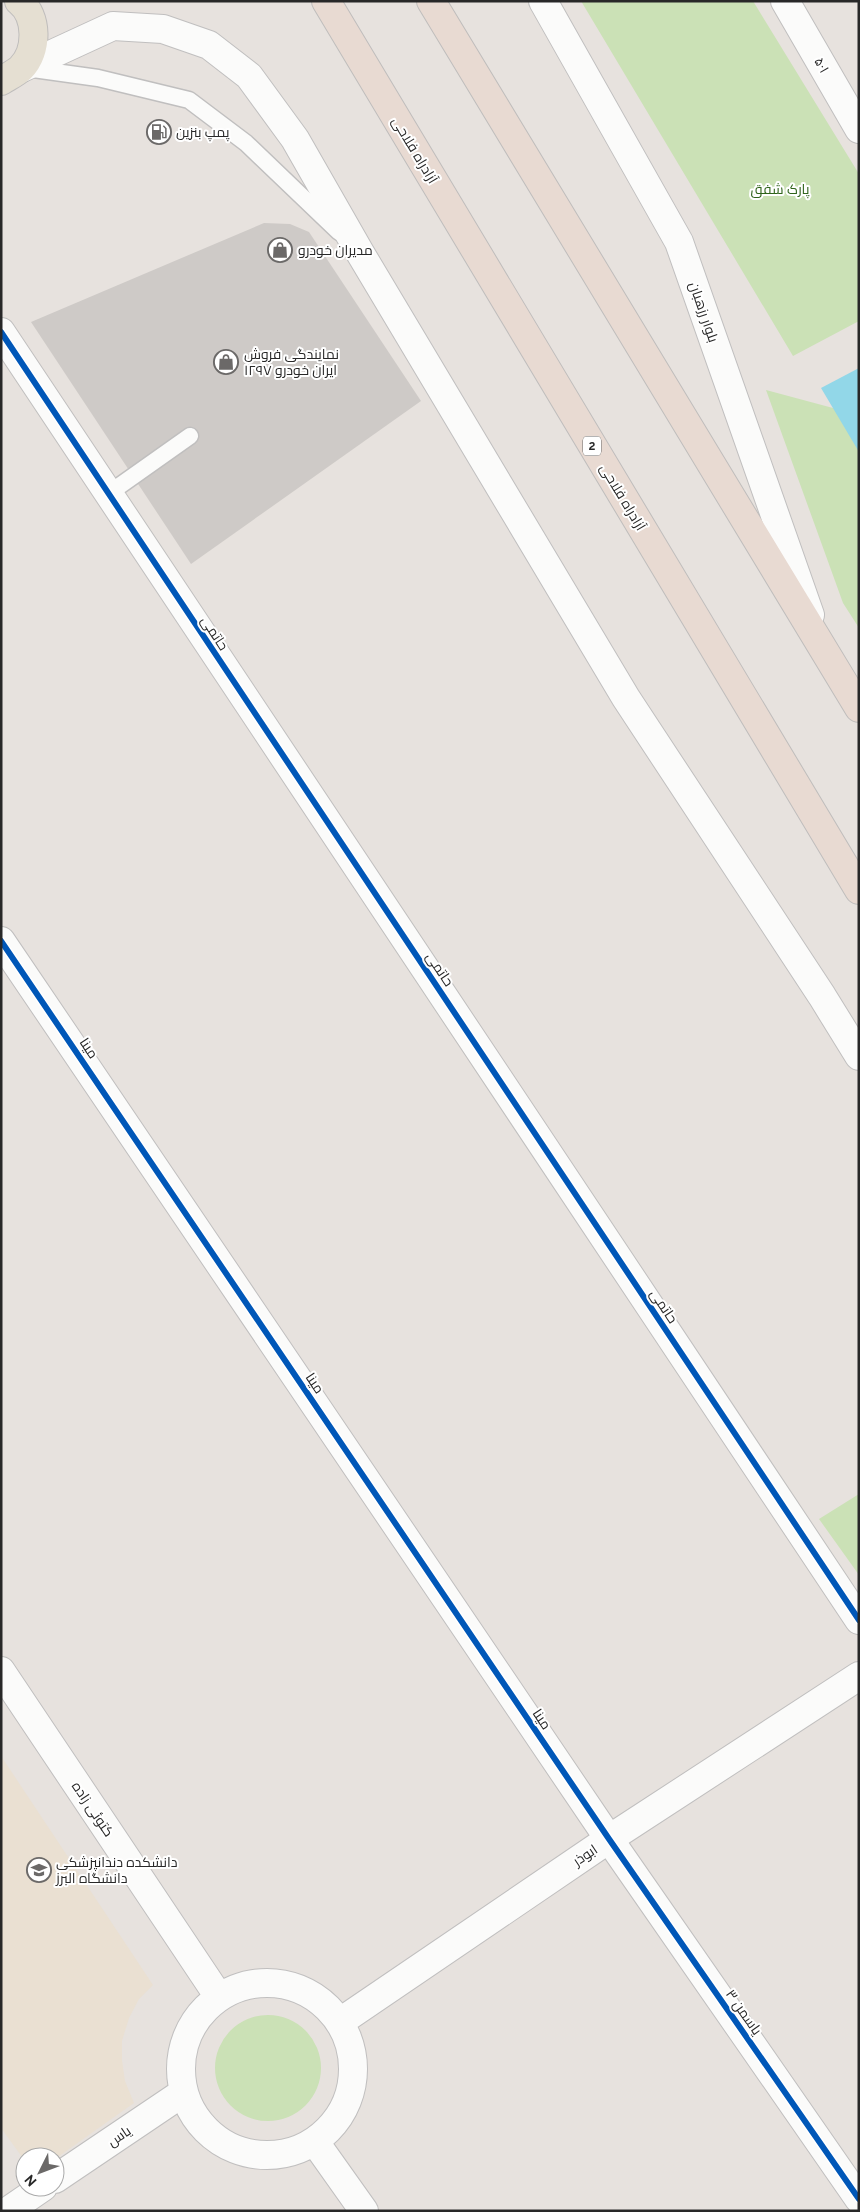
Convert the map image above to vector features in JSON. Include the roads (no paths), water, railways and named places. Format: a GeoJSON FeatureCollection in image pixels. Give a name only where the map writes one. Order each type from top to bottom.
{"type":"FeatureCollection","features":[{"type":"Feature","properties":{"kind":"highway","name":"آزادراه فلاحی"},"geometry":{"type":"LineString","coordinates":[[326,1],[859,890]]}},
{"type":"Feature","properties":{"kind":"highway"},"geometry":{"type":"LineString","coordinates":[[431,1],[859,708]]}},
{"type":"Feature","properties":{"kind":"main road"},"geometry":{"type":"LineString","coordinates":[[11,74],[34,37],[32,20],[24,4],[19,1]]}},
{"type":"Feature","properties":{"kind":"street","name":"بلوار رزهبان"},"geometry":{"type":"LineString","coordinates":[[543,1],[680,242],[820,644]]}},
{"type":"Feature","properties":{"kind":"street","name":"۵۰۱"},"geometry":{"type":"LineString","coordinates":[[785,1],[859,129]]}},
{"type":"Feature","properties":{"kind":"street"},"geometry":{"type":"LineString","coordinates":[[11,74],[113,26],[163,29],[209,45],[249,76],[295,139],[359,251],[626,698],[822,996],[859,1056]]}},
{"type":"Feature","properties":{"kind":"street","name":"حاتمی"},"geometry":{"type":"LineString","coordinates":[[1,332],[859,1620]]}},
{"type":"Feature","properties":{"kind":"street","name":"مینا"},"geometry":{"type":"LineString","coordinates":[[1,941],[609,1839]]}},
{"type":"Feature","properties":{"kind":"street","name":"کتوئی زاده"},"geometry":{"type":"LineString","coordinates":[[1,1670],[219,1997]]}},
{"type":"Feature","properties":{"kind":"street","name":"ابوذر"},"geometry":{"type":"LineString","coordinates":[[340,2022],[609,1839],[859,1676]]}},
{"type":"Feature","properties":{"kind":"street","name":"یاسمن ۳"},"geometry":{"type":"LineString","coordinates":[[609,1839],[859,2199]]}},
{"type":"Feature","properties":{"kind":"street"},"geometry":{"type":"LineString","coordinates":[[271,1982],[298,1988],[321,2001],[340,2022],[351,2046],[354,2074],[349,2100],[336,2124],[315,2142],[290,2153],[264,2156],[237,2151],[213,2137],[195,2117],[184,2092],[180,2066],[186,2038],[199,2015],[219,1997],[244,1985],[271,1982]]}},
{"type":"Feature","properties":{"kind":"street","name":"یاس"},"geometry":{"type":"LineString","coordinates":[[65,2172],[184,2092]]}},
{"type":"Feature","properties":{"kind":"street"},"geometry":{"type":"LineString","coordinates":[[315,2142],[364,2211]]}},
{"type":"Feature","properties":{"kind":"street"},"geometry":{"type":"LineString","coordinates":[[8,2211],[28,2197]]}},
{"type":"Feature","properties":{"kind":"lane"},"geometry":{"type":"LineString","coordinates":[[11,74],[98,78],[189,100],[246,143],[359,251]]}},
{"type":"Feature","properties":{"kind":"lane"},"geometry":{"type":"LineString","coordinates":[[108,494],[190,436]]}},
{"type":"Feature","properties":{"kind":"water"},"geometry":{"type":"Polygon","coordinates":[[[859,368],[859,452],[821,388],[859,368]]]}},
{"type":"Feature","properties":{"kind":"place","name":"پمپ بنزین"},"geometry":{"type":"Point","coordinates":[159,132]}},
{"type":"Feature","properties":{"kind":"place","name":"مدیران خودرو"},"geometry":{"type":"Point","coordinates":[280,250]}},
{"type":"Feature","properties":{"kind":"place","name":"نمایندگی فروش ایران خودرو ۱۲۹۷"},"geometry":{"type":"Point","coordinates":[226,362]}},
{"type":"Feature","properties":{"kind":"place","name":"دانشکده دندانپزشکی دانشگاه البرز"},"geometry":{"type":"Point","coordinates":[39,1870]}},
{"type":"Feature","properties":{"kind":"park label","name":"پارک شفق"},"geometry":{"type":"Point","coordinates":[780,189]}}]}
